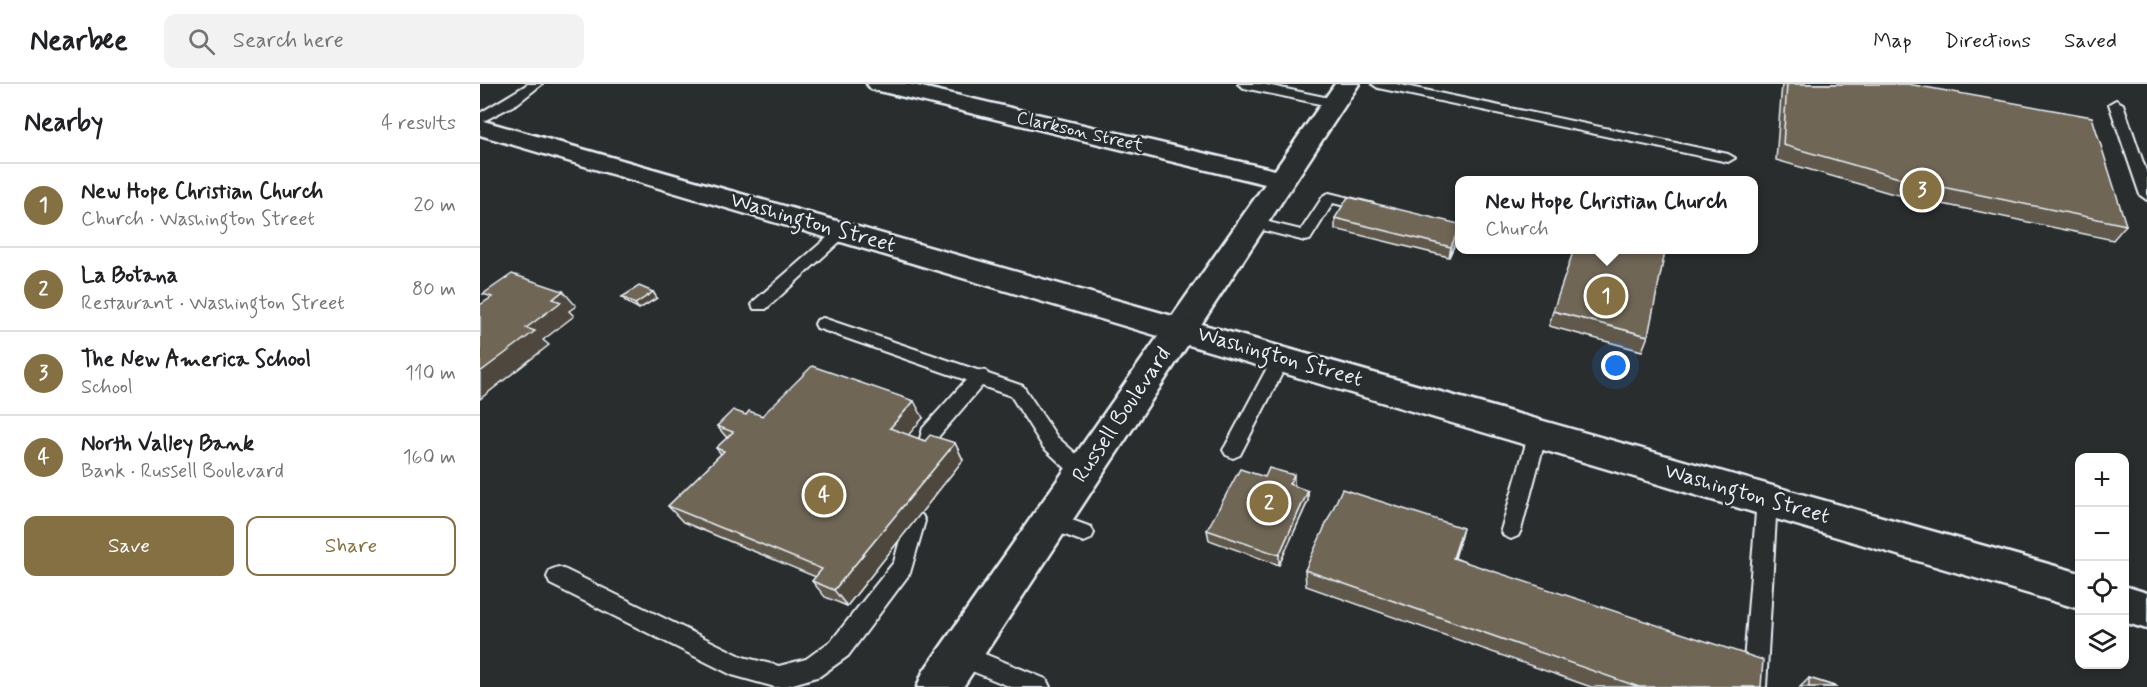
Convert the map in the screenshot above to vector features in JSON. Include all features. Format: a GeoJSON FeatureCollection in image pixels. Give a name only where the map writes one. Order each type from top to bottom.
{"type":"FeatureCollection","features":[{"type":"Feature","properties":{"kind":"main road","name":"Clarkson Street"},"geometry":{"type":"LineString","coordinates":[[879,84],[1282,180]]}},
{"type":"Feature","properties":{"kind":"main road","name":"Russell Boulevard"},"geometry":{"type":"LineString","coordinates":[[938,687],[960,655],[1067,527],[1083,472],[1340,94]]}},
{"type":"Feature","properties":{"kind":"main road","name":"Washington Street"},"geometry":{"type":"LineString","coordinates":[[480,127],[1180,328],[2075,590]]}},
{"type":"Feature","properties":{"kind":"main road"},"geometry":{"type":"LineString","coordinates":[[2129,606],[2147,611]]}},
{"type":"Feature","properties":{"kind":"lane"},"geometry":{"type":"LineString","coordinates":[[480,119],[536,84]]}},
{"type":"Feature","properties":{"kind":"lane"},"geometry":{"type":"LineString","coordinates":[[1244,84],[1340,94]]}},
{"type":"Feature","properties":{"kind":"lane"},"geometry":{"type":"LineString","coordinates":[[1378,84],[1728,158]]}},
{"type":"Feature","properties":{"kind":"lane"},"geometry":{"type":"LineString","coordinates":[[2116,104],[2147,195]]}},
{"type":"Feature","properties":{"kind":"lane"},"geometry":{"type":"LineString","coordinates":[[1252,224],[1305,237],[1329,198],[1383,210]]}},
{"type":"Feature","properties":{"kind":"lane"},"geometry":{"type":"LineString","coordinates":[[760,304],[842,232]]}},
{"type":"Feature","properties":{"kind":"lane"},"geometry":{"type":"LineString","coordinates":[[823,324],[980,376],[1017,391],[1050,442],[1083,472]]}},
{"type":"Feature","properties":{"kind":"lane"},"geometry":{"type":"LineString","coordinates":[[1233,450],[1281,358]]}},
{"type":"Feature","properties":{"kind":"lane"},"geometry":{"type":"LineString","coordinates":[[925,455],[930,433],[980,376]]}},
{"type":"Feature","properties":{"kind":"lane"},"geometry":{"type":"LineString","coordinates":[[1511,530],[1538,433]]}},
{"type":"Feature","properties":{"kind":"lane"},"geometry":{"type":"LineString","coordinates":[[1754,687],[1767,500]]}},
{"type":"Feature","properties":{"kind":"lane"},"geometry":{"type":"LineString","coordinates":[[558,577],[740,667],[779,677],[812,668],[840,648],[903,566],[915,521]]}},
{"type":"Feature","properties":{"kind":"lane"},"geometry":{"type":"LineString","coordinates":[[960,655],[1038,687]]}},
{"type":"Feature","properties":{"kind":"building"},"geometry":{"type":"Polygon","coordinates":[[[1787,84],[1908,84],[2092,117],[2126,225],[1899,178],[1783,145],[1787,84]]]}},
{"type":"Feature","properties":{"kind":"building"},"geometry":{"type":"Polygon","coordinates":[[[1348,197],[1455,223],[1455,238],[1451,247],[1335,218],[1348,197]]]}},
{"type":"Feature","properties":{"kind":"building"},"geometry":{"type":"Polygon","coordinates":[[[1572,254],[1665,254],[1648,336],[1553,311],[1572,254]]]}},
{"type":"Feature","properties":{"kind":"building"},"geometry":{"type":"Polygon","coordinates":[[[512,274],[563,291],[553,299],[561,302],[526,328],[535,331],[480,372],[480,305],[492,297],[483,294],[512,274]]]}},
{"type":"Feature","properties":{"kind":"building"},"geometry":{"type":"Polygon","coordinates":[[[639,286],[653,292],[635,304],[622,297],[639,286]]]}},
{"type":"Feature","properties":{"kind":"building"},"geometry":{"type":"Polygon","coordinates":[[[812,366],[914,401],[890,428],[925,441],[930,435],[955,443],[834,590],[812,581],[822,569],[668,506],[724,451],[716,448],[733,432],[717,426],[733,410],[746,415],[749,411],[762,416],[812,366]]]}},
{"type":"Feature","properties":{"kind":"building"},"geometry":{"type":"Polygon","coordinates":[[[1269,468],[1294,475],[1289,484],[1308,491],[1279,555],[1207,530],[1240,469],[1265,477],[1269,468]]]}},
{"type":"Feature","properties":{"kind":"building"},"geometry":{"type":"Polygon","coordinates":[[[1342,489],[1463,528],[1453,558],[1763,660],[1761,687],[1639,687],[1305,570],[1342,489]]]}},
{"type":"Feature","properties":{"kind":"building"},"geometry":{"type":"Polygon","coordinates":[[[1809,678],[1837,687],[1809,687],[1809,678]]]}},
{"type":"Feature","properties":{"kind":"place","name":"The New America School"},"geometry":{"type":"Point","coordinates":[1922,190]}},
{"type":"Feature","properties":{"kind":"place","name":"New Hope Christian Church"},"geometry":{"type":"Point","coordinates":[1606,296]}},
{"type":"Feature","properties":{"kind":"place","name":"North Valley Bank"},"geometry":{"type":"Point","coordinates":[824,495]}},
{"type":"Feature","properties":{"kind":"place","name":"La Botana"},"geometry":{"type":"Point","coordinates":[1269,503]}}]}
